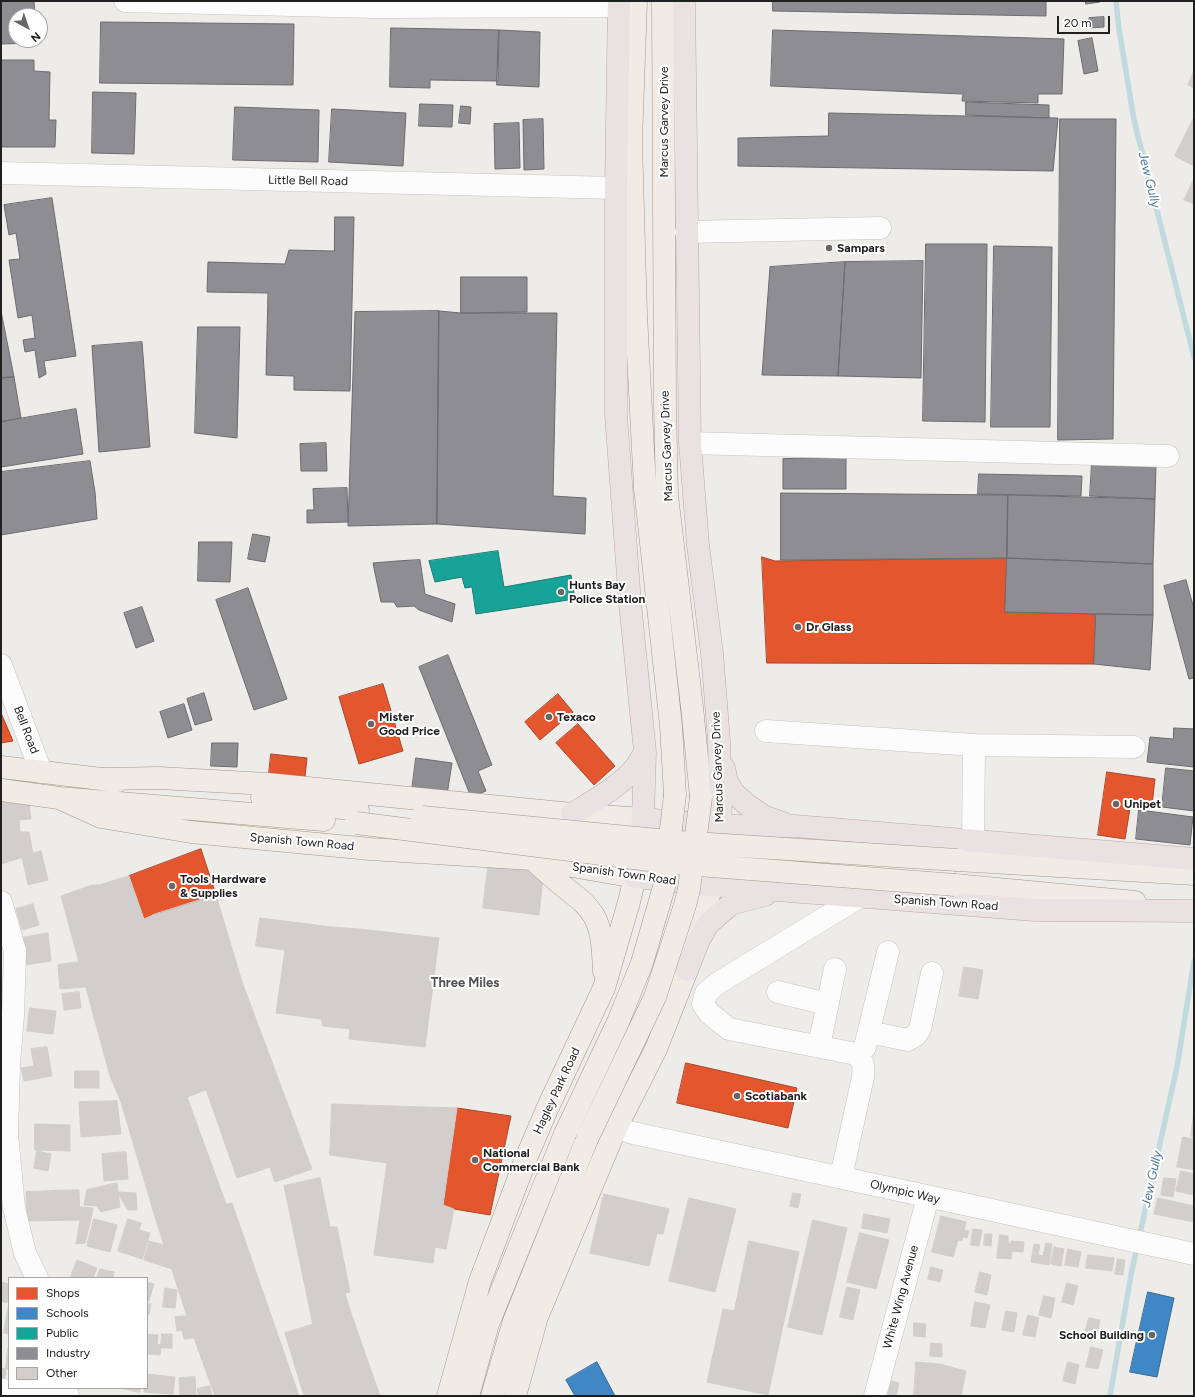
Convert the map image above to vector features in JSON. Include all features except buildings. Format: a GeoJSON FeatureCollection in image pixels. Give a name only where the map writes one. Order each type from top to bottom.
{"type":"FeatureCollection","features":[{"type":"Feature","properties":{"kind":"highway","name":"Marcus Garvey Drive"},"geometry":{"type":"LineString","coordinates":[[684,1],[690,443],[698,545],[712,653],[719,741],[721,826],[712,885]]}},
{"type":"Feature","properties":{"kind":"highway"},"geometry":{"type":"LineString","coordinates":[[625,3],[616,188],[616,415],[630,603],[645,752],[643,819],[634,877]]}},
{"type":"Feature","properties":{"kind":"highway"},"geometry":{"type":"LineString","coordinates":[[719,741],[727,782],[734,793],[746,804],[765,817],[795,826]]}},
{"type":"Feature","properties":{"kind":"highway"},"geometry":{"type":"LineString","coordinates":[[572,814],[623,779],[637,766],[645,752]]}},
{"type":"Feature","properties":{"kind":"highway","name":"Spanish Town Road"},"geometry":{"type":"LineString","coordinates":[[643,819],[721,826],[795,826],[1194,859]]}},
{"type":"Feature","properties":{"kind":"highway","name":"Spanish Town Road"},"geometry":{"type":"LineString","coordinates":[[634,877],[712,885],[1035,910],[1194,912]]}},
{"type":"Feature","properties":{"kind":"highway"},"geometry":{"type":"LineString","coordinates":[[688,970],[699,940],[708,924],[731,904],[768,894],[816,893]]}},
{"type":"Feature","properties":{"kind":"main road","name":"Marcus Garvey Drive"},"geometry":{"type":"LineString","coordinates":[[492,1396],[514,1321],[587,1139],[655,997],[689,889],[701,798],[692,707],[667,495],[665,406],[664,1]]}},
{"type":"Feature","properties":{"kind":"main road","name":"Marcus Garvey Drive"},"geometry":{"type":"LineString","coordinates":[[625,3],[636,315],[645,488],[671,726],[675,795],[664,888]]}},
{"type":"Feature","properties":{"kind":"main road","name":"Spanish Town Road"},"geometry":{"type":"LineString","coordinates":[[1,767],[104,779],[673,863],[955,885],[1194,908]]}},
{"type":"Feature","properties":{"kind":"main road","name":"Spanish Town Road"},"geometry":{"type":"LineString","coordinates":[[104,779],[159,778],[267,784],[572,814],[643,819]]}},
{"type":"Feature","properties":{"kind":"main road","name":"Spanish Town Road"},"geometry":{"type":"LineString","coordinates":[[1,790],[60,798],[357,817],[678,842],[1194,874]]}},
{"type":"Feature","properties":{"kind":"main road","name":"Spanish Town Road"},"geometry":{"type":"LineString","coordinates":[[60,798],[101,817],[191,832],[370,849],[532,859],[634,877]]}},
{"type":"Feature","properties":{"kind":"main road"},"geometry":{"type":"LineString","coordinates":[[532,859],[584,902],[595,916],[600,932],[603,952],[604,988],[586,1064],[589,1094],[616,1128]]}},
{"type":"Feature","properties":{"kind":"main road","name":"Hagley Park Road"},"geometry":{"type":"LineString","coordinates":[[448,1396],[480,1281],[527,1156],[548,1107],[604,988],[629,902],[634,877]]}},
{"type":"Feature","properties":{"kind":"main road"},"geometry":{"type":"LineString","coordinates":[[515,1396],[537,1317],[616,1128],[656,1049],[688,970],[712,885]]}},
{"type":"Feature","properties":{"kind":"main road","name":"Hagley Park Road"},"geometry":{"type":"LineString","coordinates":[[468,1396],[488,1324],[565,1134],[618,1022],[642,963],[664,888]]}},
{"type":"Feature","properties":{"kind":"street"},"geometry":{"type":"LineString","coordinates":[[125,1],[376,7],[625,3]]}},
{"type":"Feature","properties":{"kind":"street","name":"Little Bell Road"},"geometry":{"type":"LineString","coordinates":[[1,173],[616,188]]}},
{"type":"Feature","properties":{"kind":"street"},"geometry":{"type":"LineString","coordinates":[[686,232],[880,228]]}},
{"type":"Feature","properties":{"kind":"street"},"geometry":{"type":"LineString","coordinates":[[690,443],[1168,456]]}},
{"type":"Feature","properties":{"kind":"street","name":"Bell Road"},"geometry":{"type":"LineString","coordinates":[[1,665],[42,772]]}},
{"type":"Feature","properties":{"kind":"street"},"geometry":{"type":"LineString","coordinates":[[766,731],[974,745],[1134,747]]}},
{"type":"Feature","properties":{"kind":"street"},"geometry":{"type":"LineString","coordinates":[[973,841],[974,745]]}},
{"type":"Feature","properties":{"kind":"street"},"geometry":{"type":"LineString","coordinates":[[861,896],[718,983],[706,993],[703,1004],[709,1013],[729,1028],[856,1054],[862,1060]]}},
{"type":"Feature","properties":{"kind":"street"},"geometry":{"type":"LineString","coordinates":[[1,902],[15,951],[7,1134],[14,1208],[25,1253],[37,1277]]}},
{"type":"Feature","properties":{"kind":"street"},"geometry":{"type":"LineString","coordinates":[[840,1177],[864,1068],[862,1060],[888,952]]}},
{"type":"Feature","properties":{"kind":"street"},"geometry":{"type":"LineString","coordinates":[[818,1046],[835,969]]}},
{"type":"Feature","properties":{"kind":"street"},"geometry":{"type":"LineString","coordinates":[[869,1032],[908,1040],[916,1035],[920,1029],[932,973]]}},
{"type":"Feature","properties":{"kind":"street"},"geometry":{"type":"LineString","coordinates":[[778,992],[827,1004]]}},
{"type":"Feature","properties":{"kind":"street","name":"Olympic Way"},"geometry":{"type":"LineString","coordinates":[[616,1128],[633,1133],[1194,1254]]}},
{"type":"Feature","properties":{"kind":"street","name":"White Wing Avenue"},"geometry":{"type":"LineString","coordinates":[[875,1396],[928,1197]]}},
{"type":"Feature","properties":{"kind":"street"},"geometry":{"type":"LineString","coordinates":[[1,1390],[67,1393]]}},
{"type":"Feature","properties":{"kind":"waterway","name":"Jew Gully"},"geometry":{"type":"LineString","coordinates":[[1116,1],[1119,29],[1134,120],[1194,357]]}},
{"type":"Feature","properties":{"kind":"waterway","name":"Jew Gully"},"geometry":{"type":"LineString","coordinates":[[1139,1238],[1177,1067],[1194,961]]}},
{"type":"Feature","properties":{"kind":"waterway","name":"Jew Gully"},"geometry":{"type":"LineString","coordinates":[[1110,1396],[1137,1247]]}},
{"type":"Feature","properties":{"kind":"place","name":"Sampars"},"geometry":{"type":"Point","coordinates":[829,248]}},
{"type":"Feature","properties":{"kind":"place","name":"Hunts Bay Police Station"},"geometry":{"type":"Point","coordinates":[561,592]}},
{"type":"Feature","properties":{"kind":"place","name":"Dr Glass"},"geometry":{"type":"Point","coordinates":[798,627]}},
{"type":"Feature","properties":{"kind":"place","name":"Texaco"},"geometry":{"type":"Point","coordinates":[549,717]}},
{"type":"Feature","properties":{"kind":"place","name":"Mister Good Price"},"geometry":{"type":"Point","coordinates":[371,724]}},
{"type":"Feature","properties":{"kind":"place","name":"Unipet"},"geometry":{"type":"Point","coordinates":[1116,804]}},
{"type":"Feature","properties":{"kind":"place","name":"Tools Hardware & Supplies"},"geometry":{"type":"Point","coordinates":[172,886]}},
{"type":"Feature","properties":{"kind":"place","name":"Scotiabank"},"geometry":{"type":"Point","coordinates":[737,1096]}},
{"type":"Feature","properties":{"kind":"place","name":"National Commercial Bank"},"geometry":{"type":"Point","coordinates":[475,1160]}},
{"type":"Feature","properties":{"kind":"place","name":"School Building"},"geometry":{"type":"Point","coordinates":[1152,1335]}},
{"type":"Feature","properties":{"kind":"district","name":"Three Miles"},"geometry":{"type":"Point","coordinates":[465,983]}}]}
